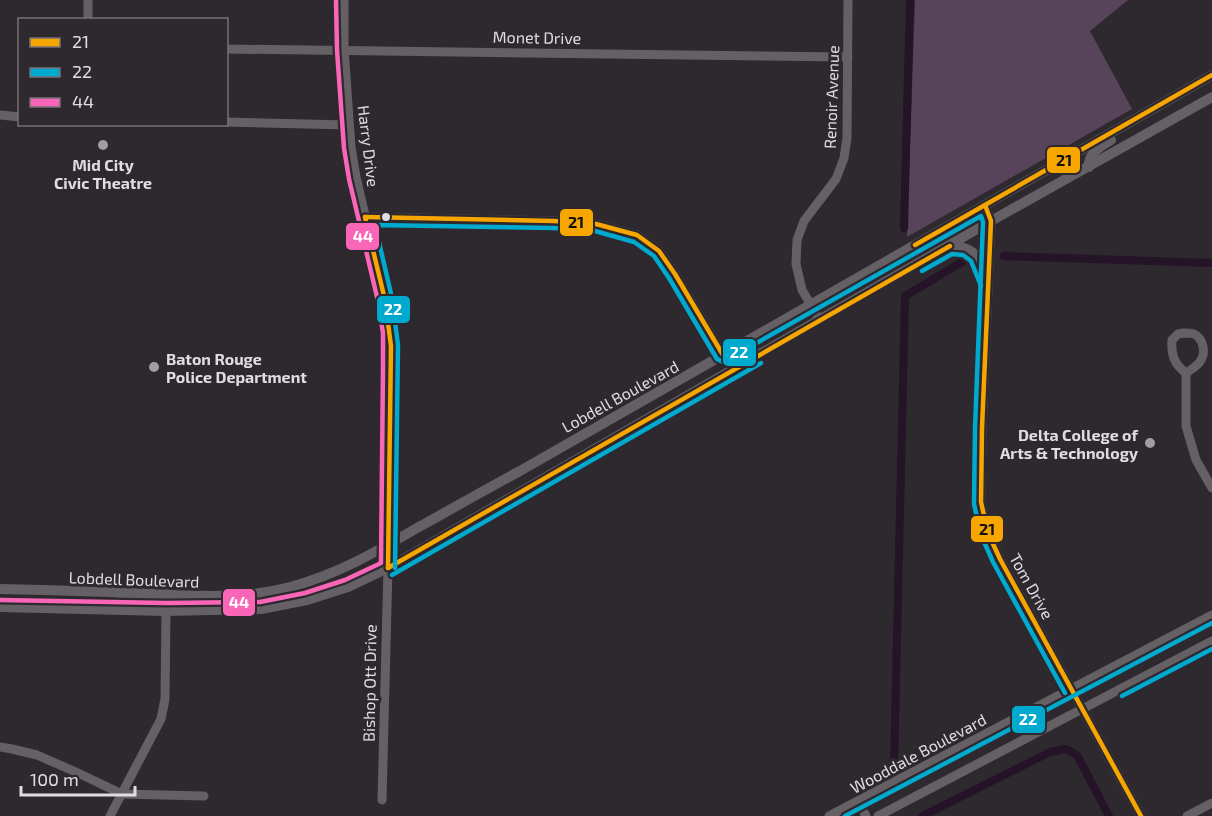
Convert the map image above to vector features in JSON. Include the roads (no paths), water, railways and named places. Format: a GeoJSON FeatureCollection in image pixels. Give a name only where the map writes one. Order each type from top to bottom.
{"type":"FeatureCollection","features":[{"type":"Feature","properties":{"kind":"main road","name":"Lobdell Boulevard"},"geometry":{"type":"LineString","coordinates":[[0,589],[214,597],[252,595],[276,591],[336,571],[388,545],[812,305],[1212,75]]}},
{"type":"Feature","properties":{"kind":"main road","name":"Lobdell Boulevard"},"geometry":{"type":"LineString","coordinates":[[0,607],[166,611],[261,609],[308,600],[348,587],[388,568],[991,221],[1212,97]]}},
{"type":"Feature","properties":{"kind":"main road"},"geometry":{"type":"LineString","coordinates":[[1156,107],[1166,123]]}},
{"type":"Feature","properties":{"kind":"main road"},"geometry":{"type":"LineString","coordinates":[[1089,167],[1089,157],[1118,136],[1122,127]]}},
{"type":"Feature","properties":{"kind":"main road"},"geometry":{"type":"LineString","coordinates":[[950,246],[965,248],[974,253],[988,283]]}},
{"type":"Feature","properties":{"kind":"main road"},"geometry":{"type":"LineString","coordinates":[[539,459],[549,475]]}},
{"type":"Feature","properties":{"kind":"main road"},"geometry":{"type":"LineString","coordinates":[[388,545],[388,568]]}},
{"type":"Feature","properties":{"kind":"main road"},"geometry":{"type":"LineString","coordinates":[[105,610],[111,604],[121,602],[156,602],[166,594]]}},
{"type":"Feature","properties":{"kind":"main road"},"geometry":{"type":"LineString","coordinates":[[166,594],[166,611]]}},
{"type":"Feature","properties":{"kind":"street"},"geometry":{"type":"LineString","coordinates":[[88,0],[88,18]]}},
{"type":"Feature","properties":{"kind":"street","name":"Harry Drive"},"geometry":{"type":"LineString","coordinates":[[344,0],[344,50],[351,147],[385,300],[391,346],[388,545]]}},
{"type":"Feature","properties":{"kind":"street","name":"Renoir Avenue"},"geometry":{"type":"LineString","coordinates":[[820,320],[802,290],[796,264],[797,240],[804,221],[836,179],[844,158],[847,138],[848,0]]}},
{"type":"Feature","properties":{"kind":"street","name":"Monet Drive"},"geometry":{"type":"LineString","coordinates":[[228,49],[848,57]]}},
{"type":"Feature","properties":{"kind":"street"},"geometry":{"type":"LineString","coordinates":[[0,115],[18,117]]}},
{"type":"Feature","properties":{"kind":"street"},"geometry":{"type":"LineString","coordinates":[[228,122],[349,124]]}},
{"type":"Feature","properties":{"kind":"street","name":"Tom Drive"},"geometry":{"type":"LineString","coordinates":[[985,205],[991,221],[981,502],[988,533],[1000,559],[1141,816]]}},
{"type":"Feature","properties":{"kind":"street"},"geometry":{"type":"LineString","coordinates":[[365,217],[554,221],[596,224],[637,235],[659,251],[723,355]]}},
{"type":"Feature","properties":{"kind":"street"},"geometry":{"type":"LineString","coordinates":[[1193,333],[1203,345],[1203,357],[1197,366],[1186,373],[1178,367],[1172,349],[1172,339],[1178,334],[1193,333]]}},
{"type":"Feature","properties":{"kind":"street"},"geometry":{"type":"LineString","coordinates":[[759,335],[767,350]]}},
{"type":"Feature","properties":{"kind":"street"},"geometry":{"type":"LineString","coordinates":[[1186,373],[1186,426],[1196,460],[1212,488]]}},
{"type":"Feature","properties":{"kind":"street","name":"Bishop Ott Drive"},"geometry":{"type":"LineString","coordinates":[[382,800],[388,568]]}},
{"type":"Feature","properties":{"kind":"street"},"geometry":{"type":"LineString","coordinates":[[110,816],[157,727],[164,709],[166,611]]}},
{"type":"Feature","properties":{"kind":"street","name":"Wooddale Boulevard"},"geometry":{"type":"LineString","coordinates":[[829,816],[1212,615]]}},
{"type":"Feature","properties":{"kind":"street"},"geometry":{"type":"LineString","coordinates":[[878,816],[1212,641]]}},
{"type":"Feature","properties":{"kind":"street"},"geometry":{"type":"LineString","coordinates":[[0,747],[38,755],[122,794],[204,796]]}},
{"type":"Feature","properties":{"kind":"street"},"geometry":{"type":"LineString","coordinates":[[858,801],[866,816]]}},
{"type":"Feature","properties":{"kind":"street"},"geometry":{"type":"LineString","coordinates":[[1187,816],[1212,803]]}},
{"type":"Feature","properties":{"kind":"waterway"},"geometry":{"type":"LineString","coordinates":[[904,228],[910,0]]}},
{"type":"Feature","properties":{"kind":"waterway"},"geometry":{"type":"LineString","coordinates":[[1004,256],[1212,263]]}},
{"type":"Feature","properties":{"kind":"waterway"},"geometry":{"type":"LineString","coordinates":[[894,767],[905,296],[962,262]]}},
{"type":"Feature","properties":{"kind":"waterway"},"geometry":{"type":"LineString","coordinates":[[922,816],[1050,752],[1066,749],[1077,755],[1109,816]]}},
{"type":"Feature","properties":{"kind":"place","name":"Mid City Civic Theatre"},"geometry":{"type":"Point","coordinates":[103,145]}},
{"type":"Feature","properties":{"kind":"place","name":"Baton Rouge Police Department"},"geometry":{"type":"Point","coordinates":[154,367]}},
{"type":"Feature","properties":{"kind":"place","name":"Delta College of Arts & Technology"},"geometry":{"type":"Point","coordinates":[1150,443]}}]}
